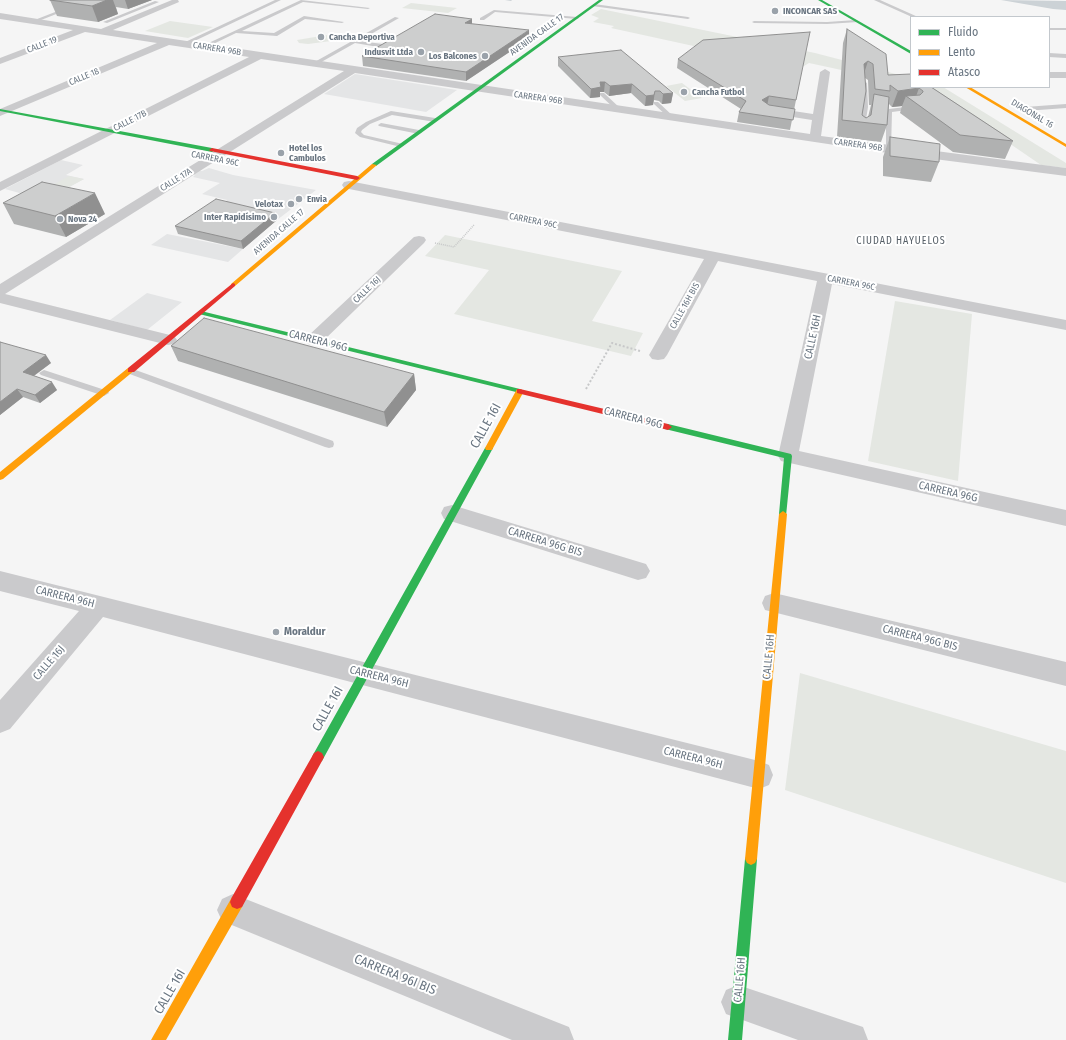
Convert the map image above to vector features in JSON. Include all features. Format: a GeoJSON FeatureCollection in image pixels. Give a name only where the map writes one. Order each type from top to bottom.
{"type":"FeatureCollection","features":[{"type":"Feature","properties":{"kind":"street"},"geometry":{"type":"LineString","coordinates":[[820,0],[910,53]]}},
{"type":"Feature","properties":{"kind":"street"},"geometry":{"type":"LineString","coordinates":[[835,0],[910,43]]}},
{"type":"Feature","properties":{"kind":"street","name":"AVENIDA CALLE 17"},"geometry":{"type":"LineString","coordinates":[[0,477],[201,313],[353,182],[401,145],[577,18],[598,1]]}},
{"type":"Feature","properties":{"kind":"street"},"geometry":{"type":"LineString","coordinates":[[104,26],[175,2]]}},
{"type":"Feature","properties":{"kind":"street","name":"CARRERA 96B"},"geometry":{"type":"LineString","coordinates":[[18,17],[84,28],[104,26],[184,44],[619,110],[888,149],[1066,172]]}},
{"type":"Feature","properties":{"kind":"street"},"geometry":{"type":"LineString","coordinates":[[0,20],[18,17]]}},
{"type":"Feature","properties":{"kind":"street","name":"CALLE 19"},"geometry":{"type":"LineString","coordinates":[[0,61],[84,28]]}},
{"type":"Feature","properties":{"kind":"street","name":"CALLE 18"},"geometry":{"type":"LineString","coordinates":[[1,113],[169,41]]}},
{"type":"Feature","properties":{"kind":"street","name":"CALLE 17B"},"geometry":{"type":"LineString","coordinates":[[0,187],[260,56]]}},
{"type":"Feature","properties":{"kind":"street","name":"CALLE 17A"},"geometry":{"type":"LineString","coordinates":[[0,290],[353,70]]}},
{"type":"Feature","properties":{"kind":"street"},"geometry":{"type":"LineString","coordinates":[[815,138],[825,72]]}},
{"type":"Feature","properties":{"kind":"street"},"geometry":{"type":"LineString","coordinates":[[1050,75],[1066,75]]}},
{"type":"Feature","properties":{"kind":"street","name":"DIAGONAL 16"},"geometry":{"type":"LineString","coordinates":[[969,88],[1066,146]]}},
{"type":"Feature","properties":{"kind":"street","name":"DIAGONAL 16"},"geometry":{"type":"LineString","coordinates":[[1022,107],[1039,117]]}},
{"type":"Feature","properties":{"kind":"street"},"geometry":{"type":"LineString","coordinates":[[767,110],[818,118]]}},
{"type":"Feature","properties":{"kind":"street","name":"CARRERA 96C"},"geometry":{"type":"LineString","coordinates":[[1,113],[110,131],[487,212],[1066,325]]}},
{"type":"Feature","properties":{"kind":"street","name":"CARRERA 96C"},"geometry":{"type":"LineString","coordinates":[[1,113],[98,137],[216,155]]}},
{"type":"Feature","properties":{"kind":"street","name":"CALLE 16J"},"geometry":{"type":"LineString","coordinates":[[314,340],[419,240]]}},
{"type":"Feature","properties":{"kind":"street","name":"CALLE 16H BIS"},"geometry":{"type":"LineString","coordinates":[[658,355],[712,256]]}},
{"type":"Feature","properties":{"kind":"street","name":"CALLE 16H"},"geometry":{"type":"LineString","coordinates":[[735,1040],[788,456],[826,278]]}},
{"type":"Feature","properties":{"kind":"street"},"geometry":{"type":"LineString","coordinates":[[0,298],[168,340]]}},
{"type":"Feature","properties":{"kind":"street","name":"CARRERA 96G"},"geometry":{"type":"LineString","coordinates":[[201,313],[788,456],[1066,518]]}},
{"type":"Feature","properties":{"kind":"street","name":"CALLE 16I"},"geometry":{"type":"LineString","coordinates":[[158,1040],[233,910],[520,391]]}},
{"type":"Feature","properties":{"kind":"street","name":"CARRERA 96G BIS"},"geometry":{"type":"LineString","coordinates":[[452,513],[638,571]]}},
{"type":"Feature","properties":{"kind":"street","name":"CARRERA 96H"},"geometry":{"type":"LineString","coordinates":[[0,581],[759,775]]}},
{"type":"Feature","properties":{"kind":"street","name":"CARRERA 96G BIS"},"geometry":{"type":"LineString","coordinates":[[774,603],[1066,674]]}},
{"type":"Feature","properties":{"kind":"street","name":"CALLE 16J"},"geometry":{"type":"LineString","coordinates":[[0,720],[98,606]]}},
{"type":"Feature","properties":{"kind":"street","name":"CARRERA 96I BIS"},"geometry":{"type":"LineString","coordinates":[[233,910],[556,1040]]}},
{"type":"Feature","properties":{"kind":"street"},"geometry":{"type":"LineString","coordinates":[[738,1002],[850,1040]]}},
{"type":"Feature","properties":{"kind":"lane"},"geometry":{"type":"LineString","coordinates":[[39,0],[46,0]]}},
{"type":"Feature","properties":{"kind":"lane"},"geometry":{"type":"LineString","coordinates":[[18,17],[90,0]]}},
{"type":"Feature","properties":{"kind":"lane"},"geometry":{"type":"LineString","coordinates":[[184,44],[279,0]]}},
{"type":"Feature","properties":{"kind":"lane"},"geometry":{"type":"LineString","coordinates":[[876,0],[914,16]]}},
{"type":"Feature","properties":{"kind":"lane"},"geometry":{"type":"LineString","coordinates":[[203,47],[302,1],[368,8]]}},
{"type":"Feature","properties":{"kind":"lane"},"geometry":{"type":"LineString","coordinates":[[598,1],[688,18]]}},
{"type":"Feature","properties":{"kind":"lane"},"geometry":{"type":"LineString","coordinates":[[104,26],[129,12],[157,2]]}},
{"type":"Feature","properties":{"kind":"lane"},"geometry":{"type":"LineString","coordinates":[[78,4],[93,7]]}},
{"type":"Feature","properties":{"kind":"lane"},"geometry":{"type":"LineString","coordinates":[[122,11],[129,12]]}},
{"type":"Feature","properties":{"kind":"lane"},"geometry":{"type":"LineString","coordinates":[[482,19],[494,11],[577,18]]}},
{"type":"Feature","properties":{"kind":"lane"},"geometry":{"type":"LineString","coordinates":[[236,32],[275,35],[304,17],[342,22]]}},
{"type":"Feature","properties":{"kind":"lane"},"geometry":{"type":"LineString","coordinates":[[314,64],[397,18]]}},
{"type":"Feature","properties":{"kind":"lane"},"geometry":{"type":"LineString","coordinates":[[754,22],[828,23],[856,21]]}},
{"type":"Feature","properties":{"kind":"lane"},"geometry":{"type":"LineString","coordinates":[[1050,29],[1066,30]]}},
{"type":"Feature","properties":{"kind":"lane"},"geometry":{"type":"LineString","coordinates":[[355,42],[384,46],[402,38]]}},
{"type":"Feature","properties":{"kind":"lane"},"geometry":{"type":"LineString","coordinates":[[1050,55],[1066,56]]}},
{"type":"Feature","properties":{"kind":"lane"},"geometry":{"type":"LineString","coordinates":[[861,132],[868,108],[864,80]]}},
{"type":"Feature","properties":{"kind":"lane"},"geometry":{"type":"LineString","coordinates":[[602,94],[619,110]]}},
{"type":"Feature","properties":{"kind":"lane"},"geometry":{"type":"LineString","coordinates":[[656,102],[671,117]]}},
{"type":"Feature","properties":{"kind":"lane"},"geometry":{"type":"LineString","coordinates":[[1022,107],[1066,106]]}},
{"type":"Feature","properties":{"kind":"lane"},"geometry":{"type":"LineString","coordinates":[[888,149],[889,143],[886,110],[913,108]]}},
{"type":"Feature","properties":{"kind":"lane"},"geometry":{"type":"LineString","coordinates":[[401,145],[360,135],[358,133],[359,129],[392,113],[435,120]]}},
{"type":"Feature","properties":{"kind":"lane"},"geometry":{"type":"LineString","coordinates":[[381,125],[419,132]]}},
{"type":"Feature","properties":{"kind":"lane"},"geometry":{"type":"LineString","coordinates":[[130,371],[329,444]]}},
{"type":"Feature","properties":{"kind":"lane"},"geometry":{"type":"LineString","coordinates":[[44,373],[104,393]]}},
{"type":"Feature","properties":{"kind":"path"},"geometry":{"type":"LineString","coordinates":[[419,240],[454,247],[487,212]]}},
{"type":"Feature","properties":{"kind":"path"},"geometry":{"type":"LineString","coordinates":[[577,405],[612,344],[658,355]]}},
{"type":"Feature","properties":{"kind":"shaded area"},"geometry":{"type":"Polygon","coordinates":[[[1001,0],[1066,1],[1066,10],[1053,9],[1001,0]]]}},
{"type":"Feature","properties":{"kind":"shaded area"},"geometry":{"type":"Polygon","coordinates":[[[411,3],[457,8],[448,13],[402,8],[411,3]]]}},
{"type":"Feature","properties":{"kind":"shaded area"},"geometry":{"type":"Polygon","coordinates":[[[601,9],[815,53],[910,78],[910,85],[809,63],[799,69],[611,28],[614,26],[593,22],[599,18],[591,15],[601,9]]]}},
{"type":"Feature","properties":{"kind":"shaded area"},"geometry":{"type":"Polygon","coordinates":[[[170,21],[213,27],[188,38],[145,31],[170,21]]]}},
{"type":"Feature","properties":{"kind":"shaded area","name":"Cancha Deportiva"},"geometry":{"type":"Polygon","coordinates":[[[327,35],[331,41],[308,44],[299,43],[297,40],[327,35]]]}},
{"type":"Feature","properties":{"kind":"shaded area"},"geometry":{"type":"Polygon","coordinates":[[[355,74],[457,90],[426,112],[324,94],[355,74]]]}},
{"type":"Feature","properties":{"kind":"shaded area","name":"Cancha Futbol"},"geometry":{"type":"Polygon","coordinates":[[[682,83],[702,98],[685,101],[666,86],[682,83]]]}},
{"type":"Feature","properties":{"kind":"shaded area"},"geometry":{"type":"Polygon","coordinates":[[[925,88],[945,88],[1066,163],[1066,168],[1041,165],[930,89],[925,88]]]}},
{"type":"Feature","properties":{"kind":"shaded area"},"geometry":{"type":"Polygon","coordinates":[[[61,160],[83,165],[66,175],[84,179],[45,200],[5,189],[61,160]]]}},
{"type":"Feature","properties":{"kind":"shaded area"},"geometry":{"type":"Polygon","coordinates":[[[209,168],[233,175],[316,190],[277,220],[219,207],[227,200],[202,194],[220,183],[193,177],[195,175],[191,174],[197,170],[202,171],[209,168]]]}},
{"type":"Feature","properties":{"kind":"shaded area"},"geometry":{"type":"Polygon","coordinates":[[[69,176],[84,179],[45,200],[33,196],[69,176]]]}},
{"type":"Feature","properties":{"kind":"shaded area"},"geometry":{"type":"Polygon","coordinates":[[[167,234],[243,249],[228,262],[151,245],[167,234]]]}},
{"type":"Feature","properties":{"kind":"shaded area"},"geometry":{"type":"Polygon","coordinates":[[[445,235],[622,271],[592,321],[643,333],[631,356],[454,314],[489,270],[425,256],[445,235]]]}},
{"type":"Feature","properties":{"kind":"shaded area"},"geometry":{"type":"Polygon","coordinates":[[[147,293],[182,302],[147,330],[110,320],[147,293]]]}},
{"type":"Feature","properties":{"kind":"shaded area"},"geometry":{"type":"Polygon","coordinates":[[[895,301],[972,314],[958,481],[868,461],[895,301]]]}},
{"type":"Feature","properties":{"kind":"shaded area"},"geometry":{"type":"Polygon","coordinates":[[[800,673],[1066,751],[1066,883],[785,790],[800,673]]]}},
{"type":"Feature","properties":{"kind":"building"},"geometry":{"type":"Polygon","coordinates":[[[50,0],[107,0],[92,6],[50,0]]]}},
{"type":"Feature","properties":{"kind":"building"},"geometry":{"type":"Polygon","coordinates":[[[435,14],[472,19],[465,23],[529,30],[466,72],[362,56],[435,14]]]}},
{"type":"Feature","properties":{"kind":"building"},"geometry":{"type":"Polygon","coordinates":[[[847,29],[886,54],[888,75],[910,74],[910,88],[919,88],[898,91],[890,85],[890,91],[875,89],[873,64],[868,61],[864,64],[866,91],[862,115],[866,118],[871,115],[874,94],[889,97],[887,125],[842,120],[847,29]]]}},
{"type":"Feature","properties":{"kind":"building"},"geometry":{"type":"Polygon","coordinates":[[[810,32],[796,100],[769,96],[762,100],[769,105],[795,109],[793,120],[739,112],[746,101],[678,59],[703,40],[810,32]]]}},
{"type":"Feature","properties":{"kind":"building"},"geometry":{"type":"Polygon","coordinates":[[[621,50],[673,93],[663,94],[660,91],[655,91],[654,95],[646,96],[632,84],[610,86],[605,82],[600,82],[601,87],[591,89],[558,57],[621,50]]]}},
{"type":"Feature","properties":{"kind":"building"},"geometry":{"type":"Polygon","coordinates":[[[919,88],[933,88],[1013,141],[960,135],[906,96],[920,95],[923,91],[919,88]]]}},
{"type":"Feature","properties":{"kind":"building"},"geometry":{"type":"Polygon","coordinates":[[[890,137],[940,144],[939,162],[890,156],[890,137]]]}},
{"type":"Feature","properties":{"kind":"building"},"geometry":{"type":"Polygon","coordinates":[[[42,182],[95,193],[55,216],[3,203],[42,182]]]}},
{"type":"Feature","properties":{"kind":"building"},"geometry":{"type":"Polygon","coordinates":[[[216,199],[275,213],[241,241],[175,226],[216,199]]]}},
{"type":"Feature","properties":{"kind":"building"},"geometry":{"type":"Polygon","coordinates":[[[204,318],[414,374],[384,412],[171,346],[204,318]]]}},
{"type":"Feature","properties":{"kind":"building"},"geometry":{"type":"Polygon","coordinates":[[[0,342],[46,355],[23,372],[52,382],[35,395],[17,389],[0,402],[0,342]]]}},
{"type":"Feature","properties":{"kind":"waterway"},"geometry":{"type":"LineString","coordinates":[[506,0],[511,0]]}},
{"type":"Feature","properties":{"kind":"traffic: fast"},"geometry":{"type":"LineString","coordinates":[[374,165],[601,0]]}},
{"type":"Feature","properties":{"kind":"traffic: fast"},"geometry":{"type":"LineString","coordinates":[[820,0],[910,52]]}},
{"type":"Feature","properties":{"kind":"traffic: fast"},"geometry":{"type":"LineString","coordinates":[[0,110],[212,150]]}},
{"type":"Feature","properties":{"kind":"traffic: fast"},"geometry":{"type":"LineString","coordinates":[[201,313],[520,391]]}},
{"type":"Feature","properties":{"kind":"traffic: fast"},"geometry":{"type":"LineString","coordinates":[[668,427],[788,456],[783,514]]}},
{"type":"Feature","properties":{"kind":"traffic: fast"},"geometry":{"type":"LineString","coordinates":[[318,757],[489,448]]}},
{"type":"Feature","properties":{"kind":"traffic: fast"},"geometry":{"type":"LineString","coordinates":[[735,1040],[751,859]]}},
{"type":"Feature","properties":{"kind":"traffic: slow"},"geometry":{"type":"LineString","coordinates":[[969,88],[1066,146]]}},
{"type":"Feature","properties":{"kind":"traffic: slow"},"geometry":{"type":"LineString","coordinates":[[233,285],[374,165]]}},
{"type":"Feature","properties":{"kind":"traffic: slow"},"geometry":{"type":"LineString","coordinates":[[0,477],[131,370]]}},
{"type":"Feature","properties":{"kind":"traffic: slow"},"geometry":{"type":"LineString","coordinates":[[489,448],[520,391]]}},
{"type":"Feature","properties":{"kind":"traffic: slow"},"geometry":{"type":"LineString","coordinates":[[751,859],[783,514]]}},
{"type":"Feature","properties":{"kind":"traffic: slow"},"geometry":{"type":"LineString","coordinates":[[158,1040],[237,902]]}},
{"type":"Feature","properties":{"kind":"traffic: jam"},"geometry":{"type":"LineString","coordinates":[[212,150],[357,178]]}},
{"type":"Feature","properties":{"kind":"traffic: jam"},"geometry":{"type":"LineString","coordinates":[[131,370],[233,285]]}},
{"type":"Feature","properties":{"kind":"traffic: jam"},"geometry":{"type":"LineString","coordinates":[[520,391],[668,427]]}},
{"type":"Feature","properties":{"kind":"traffic: jam"},"geometry":{"type":"LineString","coordinates":[[237,902],[318,757]]}},
{"type":"Feature","properties":{"kind":"place","name":"INCONCAR SAS"},"geometry":{"type":"Point","coordinates":[775,11]}},
{"type":"Feature","properties":{"kind":"place","name":"Cancha Deportiva"},"geometry":{"type":"Point","coordinates":[321,37]}},
{"type":"Feature","properties":{"kind":"place","name":"Indusvit Ltda"},"geometry":{"type":"Point","coordinates":[421,52]}},
{"type":"Feature","properties":{"kind":"place","name":"Los Balcones"},"geometry":{"type":"Point","coordinates":[485,56]}},
{"type":"Feature","properties":{"kind":"place","name":"Cancha Futbol"},"geometry":{"type":"Point","coordinates":[684,92]}},
{"type":"Feature","properties":{"kind":"place","name":"Hotel los Cambulos"},"geometry":{"type":"Point","coordinates":[281,153]}},
{"type":"Feature","properties":{"kind":"place","name":"Envia"},"geometry":{"type":"Point","coordinates":[299,199]}},
{"type":"Feature","properties":{"kind":"place","name":"Velotax"},"geometry":{"type":"Point","coordinates":[291,204]}},
{"type":"Feature","properties":{"kind":"place","name":"Inter Rapidísimo"},"geometry":{"type":"Point","coordinates":[274,217]}},
{"type":"Feature","properties":{"kind":"place","name":"Nova 24"},"geometry":{"type":"Point","coordinates":[60,219]}},
{"type":"Feature","properties":{"kind":"place","name":"Moraldur"},"geometry":{"type":"Point","coordinates":[276,632]}},
{"type":"Feature","properties":{"kind":"district","name":"CIUDAD HAYUELOS"},"geometry":{"type":"Point","coordinates":[901,241]}}]}
